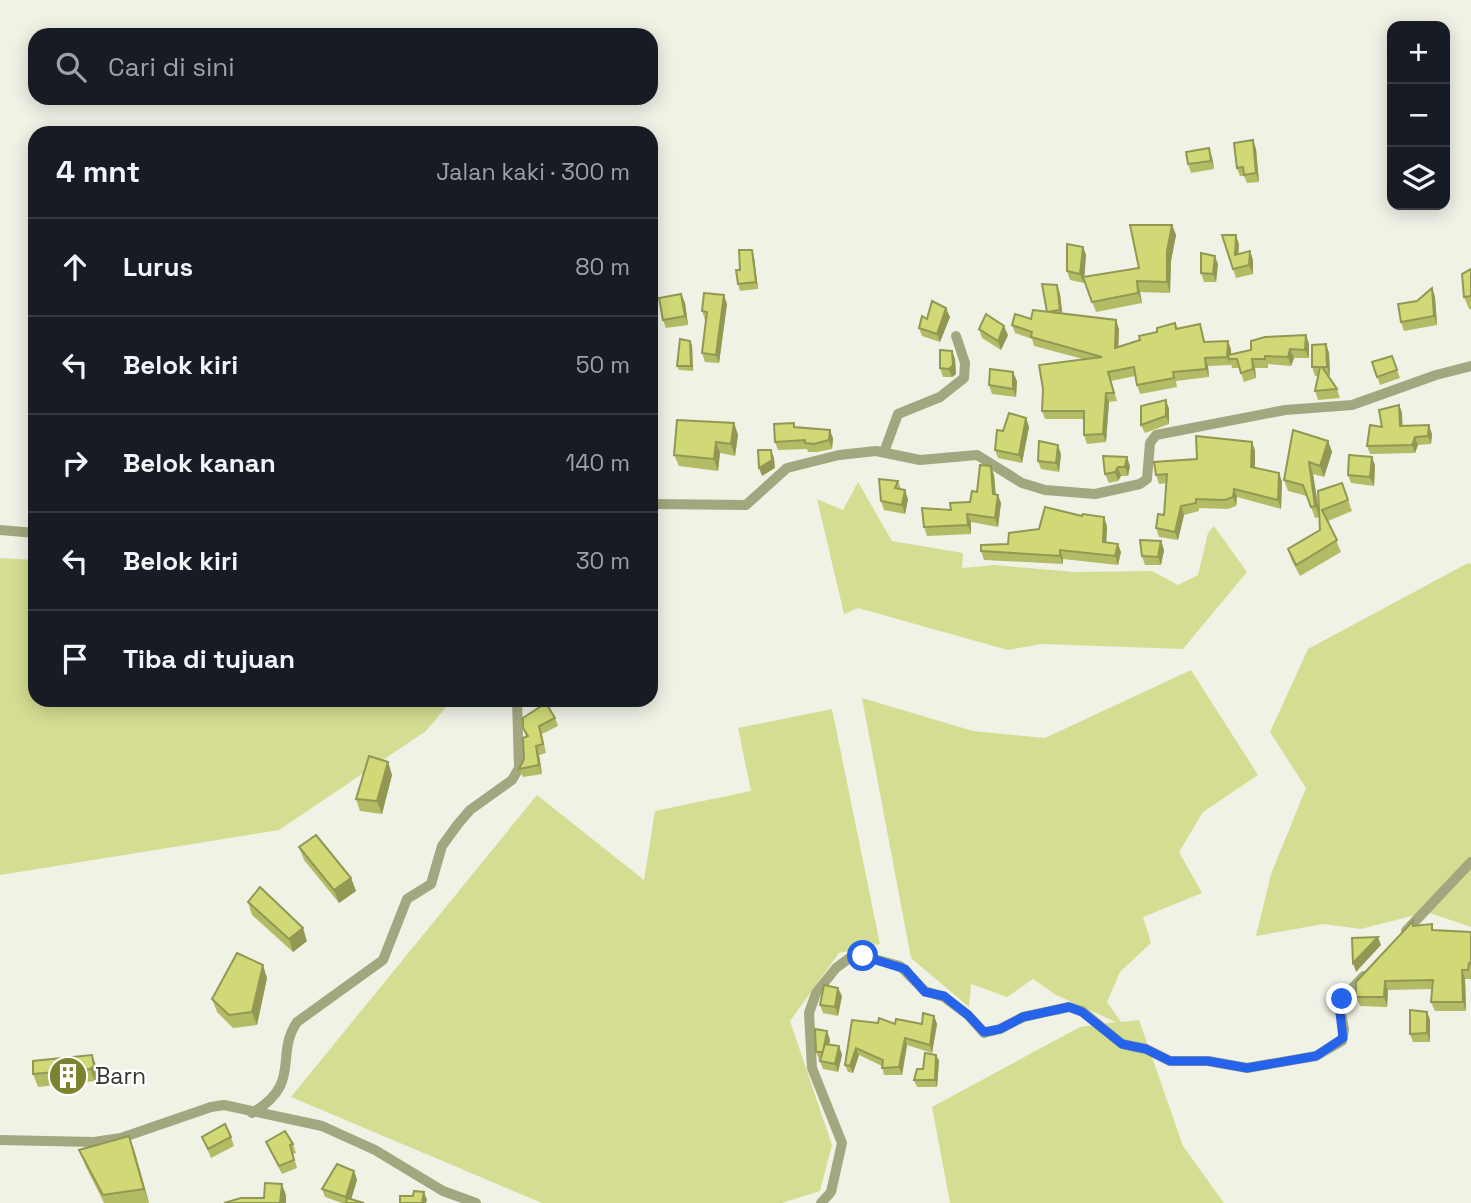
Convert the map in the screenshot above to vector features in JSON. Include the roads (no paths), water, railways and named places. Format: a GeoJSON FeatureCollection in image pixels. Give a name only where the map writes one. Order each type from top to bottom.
{"type":"FeatureCollection","features":[{"type":"Feature","properties":{"kind":"street"},"geometry":{"type":"LineString","coordinates":[[884,452],[898,414],[940,397],[964,378],[965,363],[956,336]]}},
{"type":"Feature","properties":{"kind":"street"},"geometry":{"type":"LineString","coordinates":[[658,504],[746,505],[788,468],[839,455],[884,452],[920,460],[977,455],[1032,487],[1095,494],[1144,482],[1149,475],[1150,443],[1156,435],[1285,410],[1352,405],[1436,375],[1471,366]]}},
{"type":"Feature","properties":{"kind":"street"},"geometry":{"type":"LineString","coordinates":[[0,530],[28,532]]}},
{"type":"Feature","properties":{"kind":"street"},"geometry":{"type":"LineString","coordinates":[[252,1113],[278,1092],[288,1063],[290,1031],[297,1022],[387,955],[407,900],[431,884],[442,846],[470,810],[512,780],[519,768],[517,707]]}},
{"type":"Feature","properties":{"kind":"street"},"geometry":{"type":"LineString","coordinates":[[1398,940],[1471,862]]}},
{"type":"Feature","properties":{"kind":"street"},"geometry":{"type":"LineString","coordinates":[[821,1203],[831,1192],[842,1143],[812,1068],[809,1013],[816,993],[836,968],[848,959],[863,956],[900,967],[925,992],[944,996],[984,1032],[1000,1029],[1023,1017],[1069,1007],[1082,1012],[1122,1044],[1146,1049],[1170,1061],[1208,1061],[1247,1068],[1316,1056],[1342,1041],[1345,1030],[1339,1002],[1370,970]]}},
{"type":"Feature","properties":{"kind":"street"},"geometry":{"type":"LineString","coordinates":[[0,1140],[94,1142],[153,1129],[211,1107],[224,1105],[322,1126],[375,1150],[443,1191],[476,1203]]}},
{"type":"Feature","properties":{"kind":"place","name":"Barn"},"geometry":{"type":"Point","coordinates":[68,1076]}}]}
